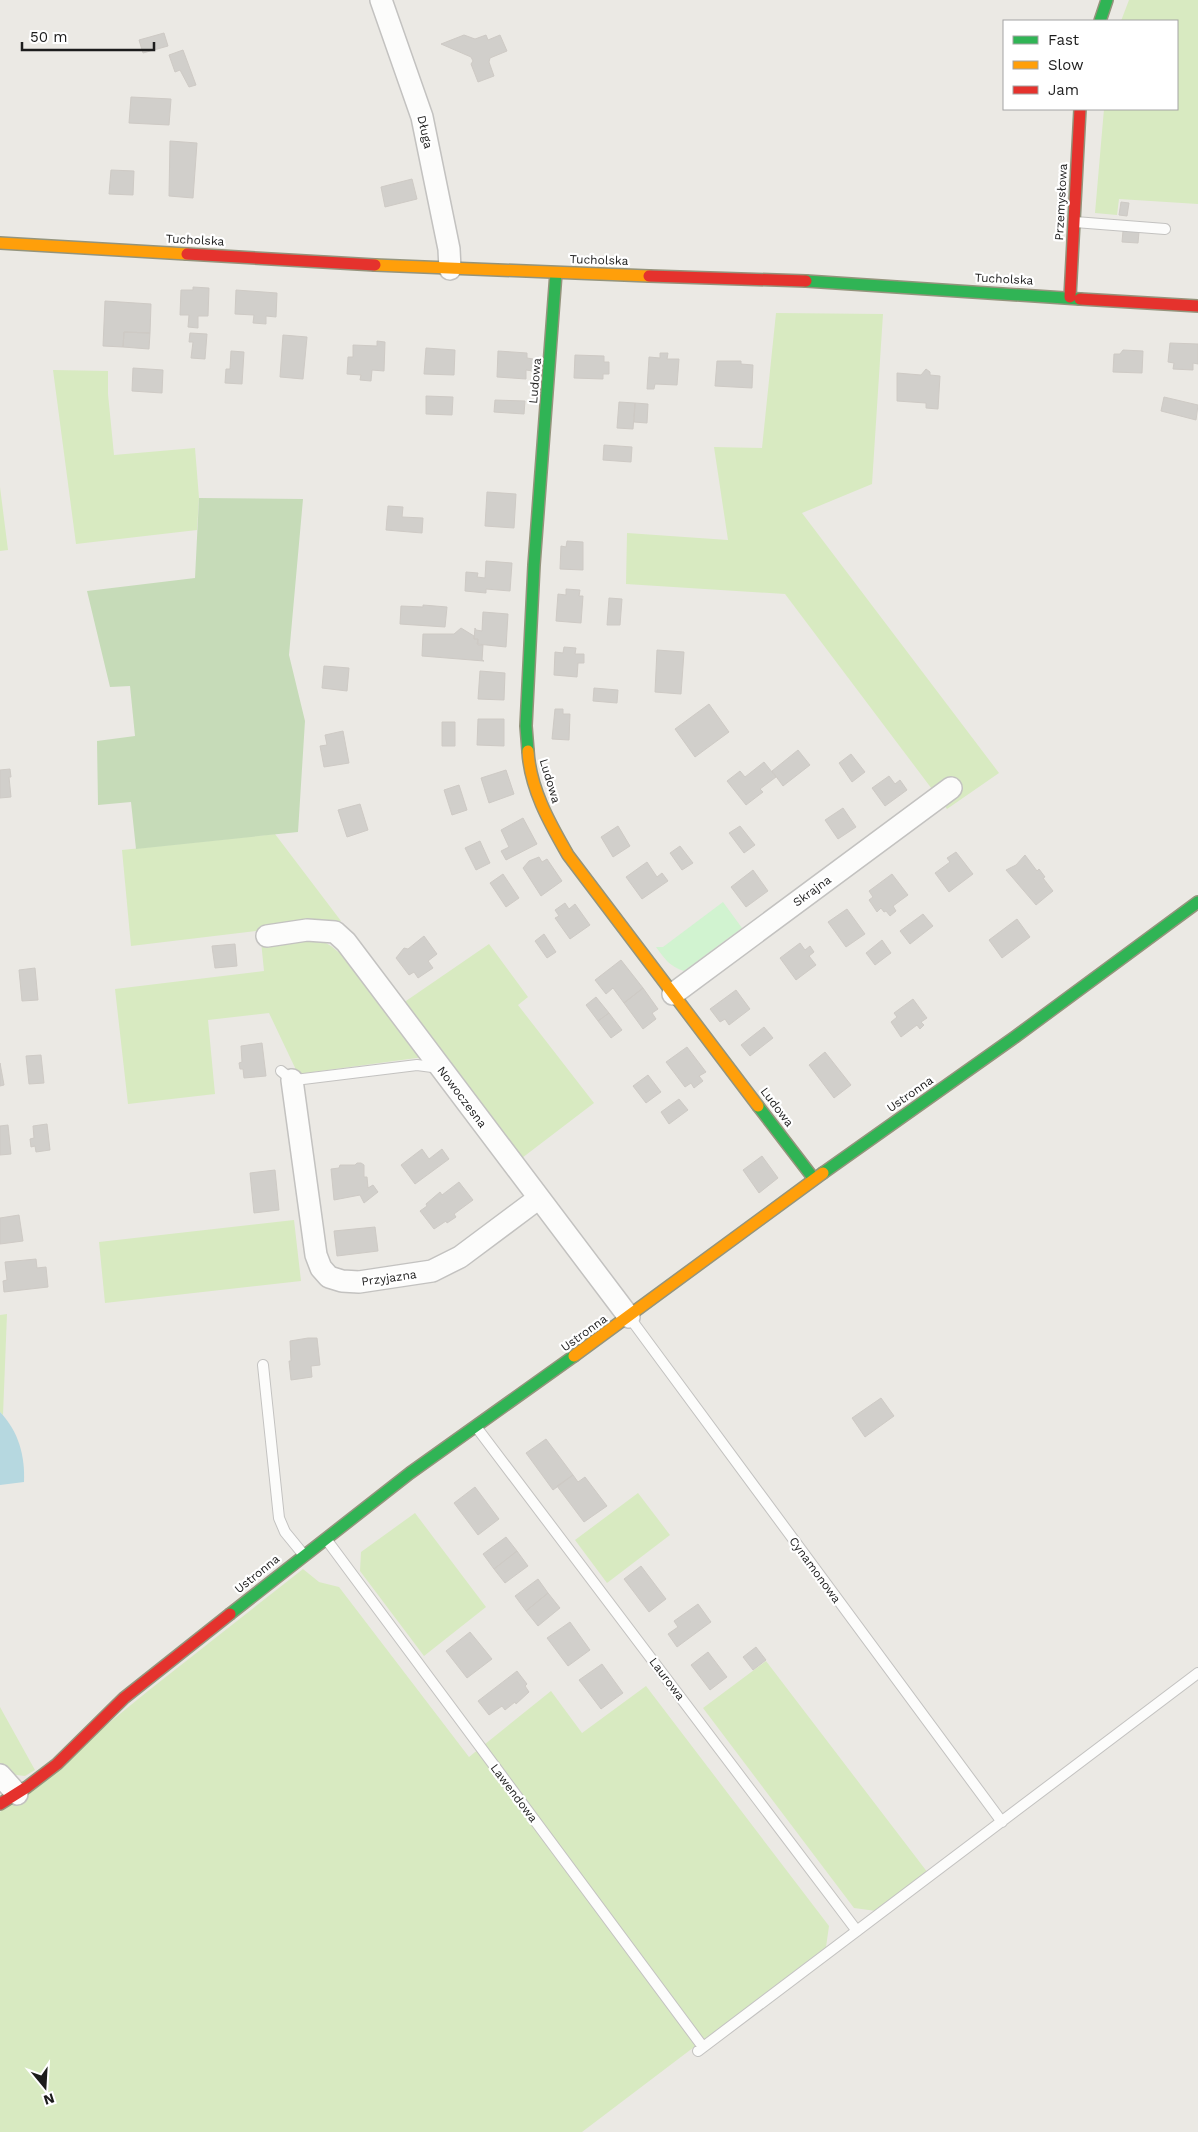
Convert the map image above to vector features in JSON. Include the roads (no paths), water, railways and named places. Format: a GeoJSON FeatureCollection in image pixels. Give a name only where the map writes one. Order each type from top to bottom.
{"type":"FeatureCollection","features":[{"type":"Feature","properties":{"kind":"street","name":"Długa"},"geometry":{"type":"LineString","coordinates":[[380,0],[422,116],[449,249],[450,269]]}},
{"type":"Feature","properties":{"kind":"street"},"geometry":{"type":"LineString","coordinates":[[1100,20],[1106,0]]}},
{"type":"Feature","properties":{"kind":"street","name":"Przemysłowa"},"geometry":{"type":"LineString","coordinates":[[1070,297],[1080,110]]}},
{"type":"Feature","properties":{"kind":"street","name":"Tucholska"},"geometry":{"type":"LineString","coordinates":[[0,243],[450,269],[785,280],[1198,306]]}},
{"type":"Feature","properties":{"kind":"street","name":"Ludowa"},"geometry":{"type":"LineString","coordinates":[[556,273],[534,565],[526,726],[529,768],[539,798],[552,827],[568,855],[814,1179]]}},
{"type":"Feature","properties":{"kind":"street","name":"Skrajna"},"geometry":{"type":"LineString","coordinates":[[673,994],[952,788]]}},
{"type":"Feature","properties":{"kind":"street","name":"Ustronna"},"geometry":{"type":"LineString","coordinates":[[9,1799],[57,1764],[124,1698],[410,1472],[629,1317],[814,1179],[1015,1037],[1198,902]]}},
{"type":"Feature","properties":{"kind":"street","name":"Nowoczesna"},"geometry":{"type":"LineString","coordinates":[[267,936],[307,930],[336,932],[346,942],[629,1317]]}},
{"type":"Feature","properties":{"kind":"street","name":"Przyjazna"},"geometry":{"type":"LineString","coordinates":[[286,1075],[316,1255],[321,1268],[329,1277],[342,1281],[359,1282],[432,1271],[460,1257],[539,1198]]}},
{"type":"Feature","properties":{"kind":"street"},"geometry":{"type":"LineString","coordinates":[[0,1775],[9,1799]]}},
{"type":"Feature","properties":{"kind":"lane"},"geometry":{"type":"LineString","coordinates":[[1074,222],[1165,228]]}},
{"type":"Feature","properties":{"kind":"lane"},"geometry":{"type":"LineString","coordinates":[[286,1075],[417,1065],[441,1069]]}},
{"type":"Feature","properties":{"kind":"lane","name":"Cynamonowa"},"geometry":{"type":"LineString","coordinates":[[629,1317],[1002,1822]]}},
{"type":"Feature","properties":{"kind":"lane"},"geometry":{"type":"LineString","coordinates":[[263,1365],[279,1518],[285,1532],[304,1555]]}},
{"type":"Feature","properties":{"kind":"lane","name":"Laurowa"},"geometry":{"type":"LineString","coordinates":[[476,1427],[857,1931]]}},
{"type":"Feature","properties":{"kind":"lane","name":"Lawendowa"},"geometry":{"type":"LineString","coordinates":[[326,1538],[700,2050],[857,1931]]}},
{"type":"Feature","properties":{"kind":"lane"},"geometry":{"type":"LineString","coordinates":[[857,1931],[1198,1673]]}},
{"type":"Feature","properties":{"kind":"water"},"geometry":{"type":"Polygon","coordinates":[[[0,1412],[12,1428],[20,1445],[24,1482],[0,1485],[0,1412]]]}}]}
